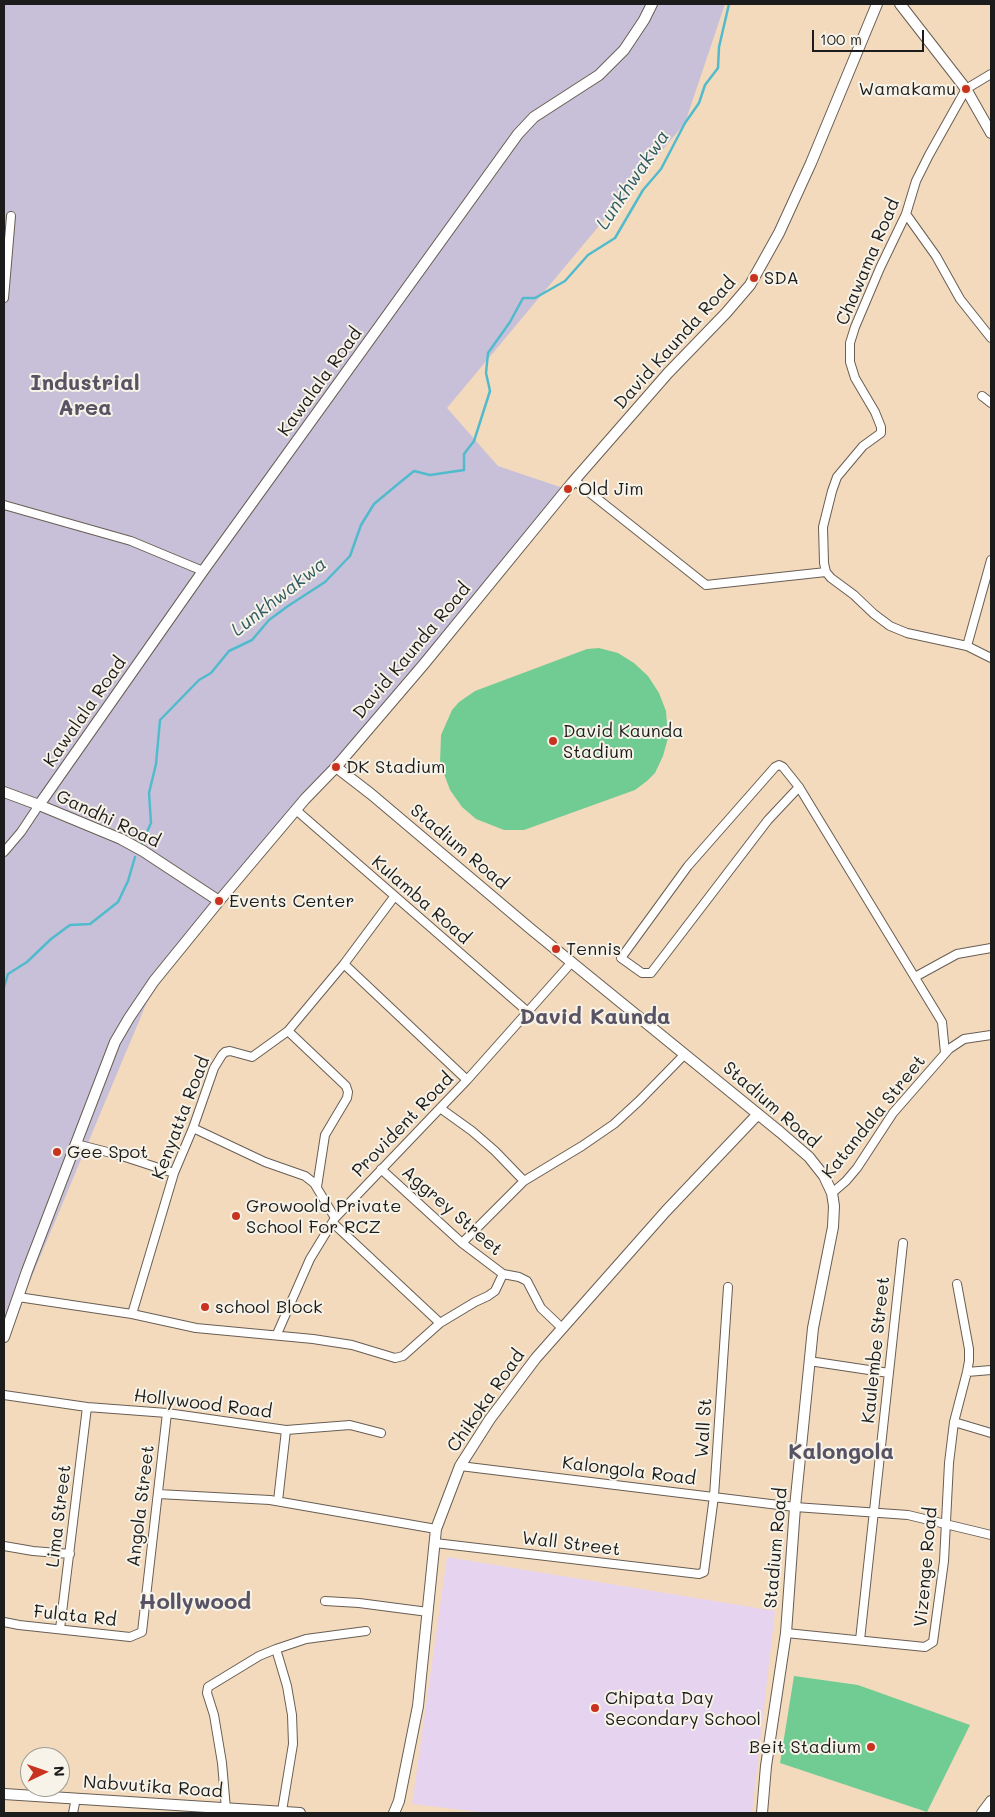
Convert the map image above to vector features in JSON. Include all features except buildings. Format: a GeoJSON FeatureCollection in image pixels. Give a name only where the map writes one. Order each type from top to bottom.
{"type":"FeatureCollection","features":[{"type":"Feature","properties":{"kind":"street","name":"Kawalala Road"},"geometry":{"type":"LineString","coordinates":[[39,804],[203,571],[518,134],[534,117],[599,75],[624,50],[652,4]]}},
{"type":"Feature","properties":{"kind":"street","name":"David Kaunda Road"},"geometry":{"type":"LineString","coordinates":[[4,1337],[27,1271],[115,1042],[129,1018],[154,982],[219,901],[296,810],[336,767],[424,664],[575,481],[668,373],[726,313],[750,285],[779,233],[811,163],[878,4]]}},
{"type":"Feature","properties":{"kind":"street"},"geometry":{"type":"LineString","coordinates":[[900,4],[966,88],[991,132]]}},
{"type":"Feature","properties":{"kind":"street"},"geometry":{"type":"LineString","coordinates":[[966,88],[991,74]]}},
{"type":"Feature","properties":{"kind":"street","name":"Chawama Road"},"geometry":{"type":"LineString","coordinates":[[828,575],[824,563],[823,528],[837,477],[863,446],[878,437],[882,427],[855,378],[850,362],[850,343],[880,268],[906,214],[916,181],[966,88]]}},
{"type":"Feature","properties":{"kind":"street"},"geometry":{"type":"LineString","coordinates":[[906,214],[936,256],[960,299],[991,338]]}},
{"type":"Feature","properties":{"kind":"street"},"geometry":{"type":"LineString","coordinates":[[4,298],[11,216]]}},
{"type":"Feature","properties":{"kind":"street"},"geometry":{"type":"LineString","coordinates":[[982,396],[991,402]]}},
{"type":"Feature","properties":{"kind":"street"},"geometry":{"type":"LineString","coordinates":[[575,481],[706,585],[828,575],[890,626],[907,633],[966,646],[991,658]]}},
{"type":"Feature","properties":{"kind":"street"},"geometry":{"type":"LineString","coordinates":[[4,505],[131,541],[203,571]]}},
{"type":"Feature","properties":{"kind":"street"},"geometry":{"type":"LineString","coordinates":[[966,646],[991,560]]}},
{"type":"Feature","properties":{"kind":"street","name":"Stadium Road"},"geometry":{"type":"LineString","coordinates":[[336,767],[809,1157],[824,1176],[832,1193],[834,1206],[833,1228],[818,1296],[809,1361],[795,1507],[786,1633],[766,1766],[762,1813]]}},
{"type":"Feature","properties":{"kind":"street"},"geometry":{"type":"LineString","coordinates":[[799,787],[768,820],[651,973],[642,973],[621,958],[688,866],[775,767],[783,767],[799,787],[942,1022],[945,1053]]}},
{"type":"Feature","properties":{"kind":"street","name":"Gandhi Road"},"geometry":{"type":"LineString","coordinates":[[4,792],[39,804],[143,850],[219,901]]}},
{"type":"Feature","properties":{"kind":"street"},"geometry":{"type":"LineString","coordinates":[[4,852],[21,832],[39,804]]}},
{"type":"Feature","properties":{"kind":"street","name":"Kulamba Road"},"geometry":{"type":"LineString","coordinates":[[296,810],[528,1012]]}},
{"type":"Feature","properties":{"kind":"street","name":"Kenyatta Road"},"geometry":{"type":"LineString","coordinates":[[132,1314],[174,1173],[193,1128],[214,1068],[222,1055],[230,1051],[252,1056],[288,1031],[344,964],[394,897]]}},
{"type":"Feature","properties":{"kind":"street"},"geometry":{"type":"LineString","coordinates":[[915,976],[957,954],[991,948]]}},
{"type":"Feature","properties":{"kind":"street","name":"Provident Road"},"geometry":{"type":"LineString","coordinates":[[277,1334],[310,1259],[334,1221],[467,1080],[572,962]]}},
{"type":"Feature","properties":{"kind":"street"},"geometry":{"type":"LineString","coordinates":[[344,964],[467,1080]]}},
{"type":"Feature","properties":{"kind":"street"},"geometry":{"type":"LineString","coordinates":[[288,1031],[346,1086],[348,1092],[347,1098],[325,1135],[317,1187]]}},
{"type":"Feature","properties":{"kind":"street","name":"Katandala Street"},"geometry":{"type":"LineString","coordinates":[[832,1193],[857,1168],[893,1113],[945,1053],[964,1039],[991,1035]]}},
{"type":"Feature","properties":{"kind":"street"},"geometry":{"type":"LineString","coordinates":[[462,1243],[524,1181],[614,1124],[685,1054]]}},
{"type":"Feature","properties":{"kind":"street"},"geometry":{"type":"LineString","coordinates":[[440,1108],[472,1131],[495,1151],[524,1181]]}},
{"type":"Feature","properties":{"kind":"street","name":"Chikoka Road"},"geometry":{"type":"LineString","coordinates":[[394,1813],[399,1801],[418,1706],[436,1529],[460,1466],[490,1419],[536,1358],[666,1211],[758,1114]]}},
{"type":"Feature","properties":{"kind":"street"},"geometry":{"type":"LineString","coordinates":[[193,1128],[265,1162],[305,1176],[314,1183],[334,1221],[440,1323]]}},
{"type":"Feature","properties":{"kind":"street"},"geometry":{"type":"LineString","coordinates":[[76,1144],[120,1155],[174,1173]]}},
{"type":"Feature","properties":{"kind":"street","name":"Aggrey Street"},"geometry":{"type":"LineString","coordinates":[[381,1169],[462,1243],[503,1274]]}},
{"type":"Feature","properties":{"kind":"street","name":"Kaulembe Street"},"geometry":{"type":"LineString","coordinates":[[860,1640],[904,1243]]}},
{"type":"Feature","properties":{"kind":"street"},"geometry":{"type":"LineString","coordinates":[[18,1297],[132,1314],[196,1328],[277,1334],[352,1345],[400,1358],[440,1323],[495,1291],[503,1274],[519,1277],[527,1281],[541,1308],[562,1328]]}},
{"type":"Feature","properties":{"kind":"street","name":"Vizenge Road"},"geometry":{"type":"LineString","coordinates":[[786,1633],[925,1647],[934,1642],[944,1561],[954,1422],[968,1372],[969,1348],[957,1284]]}},
{"type":"Feature","properties":{"kind":"street","name":"Wall St"},"geometry":{"type":"LineString","coordinates":[[704,1572],[714,1496],[728,1287]]}},
{"type":"Feature","properties":{"kind":"street"},"geometry":{"type":"LineString","coordinates":[[809,1361],[889,1373]]}},
{"type":"Feature","properties":{"kind":"street"},"geometry":{"type":"LineString","coordinates":[[968,1372],[991,1370]]}},
{"type":"Feature","properties":{"kind":"street","name":"Hollywood Road"},"geometry":{"type":"LineString","coordinates":[[4,1395],[87,1407],[167,1413],[286,1430],[278,1501]]}},
{"type":"Feature","properties":{"kind":"street","name":"Lima Street"},"geometry":{"type":"LineString","coordinates":[[60,1629],[87,1407]]}},
{"type":"Feature","properties":{"kind":"street","name":"Angola Street"},"geometry":{"type":"LineString","coordinates":[[142,1632],[167,1413]]}},
{"type":"Feature","properties":{"kind":"street"},"geometry":{"type":"LineString","coordinates":[[954,1422],[991,1433]]}},
{"type":"Feature","properties":{"kind":"street"},"geometry":{"type":"LineString","coordinates":[[286,1430],[350,1425],[360,1426],[381,1433]]}},
{"type":"Feature","properties":{"kind":"street","name":"Kalongola Road"},"geometry":{"type":"LineString","coordinates":[[460,1466],[795,1507],[908,1515],[991,1535]]}},
{"type":"Feature","properties":{"kind":"street"},"geometry":{"type":"LineString","coordinates":[[158,1494],[278,1501],[436,1529]]}},
{"type":"Feature","properties":{"kind":"street","name":"Wall Street"},"geometry":{"type":"LineString","coordinates":[[435,1544],[699,1574],[704,1572]]}},
{"type":"Feature","properties":{"kind":"street"},"geometry":{"type":"LineString","coordinates":[[4,1546],[70,1554]]}},
{"type":"Feature","properties":{"kind":"street"},"geometry":{"type":"LineString","coordinates":[[324,1601],[359,1603],[428,1612]]}},
{"type":"Feature","properties":{"kind":"street","name":"Fulata Rd"},"geometry":{"type":"LineString","coordinates":[[4,1622],[130,1637],[142,1632]]}},
{"type":"Feature","properties":{"kind":"street"},"geometry":{"type":"LineString","coordinates":[[229,1811],[214,1715],[207,1689],[259,1656],[276,1649],[306,1639],[366,1631]]}},
{"type":"Feature","properties":{"kind":"street"},"geometry":{"type":"LineString","coordinates":[[276,1649],[287,1686],[292,1715],[293,1744],[282,1811]]}},
{"type":"Feature","properties":{"kind":"street","name":"Nabvutika Road"},"geometry":{"type":"LineString","coordinates":[[4,1794],[76,1798],[153,1808],[300,1813]]}},
{"type":"Feature","properties":{"kind":"street"},"geometry":{"type":"LineString","coordinates":[[73,1813],[76,1798]]}},
{"type":"Feature","properties":{"kind":"street"},"geometry":{"type":"LineString","coordinates":[[982,1813],[991,1801]]}},
{"type":"Feature","properties":{"kind":"shaded area","name":"Industrial Area"},"geometry":{"type":"Polygon","coordinates":[[[4,4],[725,4],[685,123],[447,408],[498,466],[563,488],[155,983],[4,1343],[4,4]]]}},
{"type":"Feature","properties":{"kind":"shaded area","name":"Chipata Day Secondary School"},"geometry":{"type":"Polygon","coordinates":[[[447,1557],[775,1611],[752,1813],[488,1813],[412,1804],[447,1557]]]}},
{"type":"Feature","properties":{"kind":"green space","name":"David Kaunda Stadium"},"geometry":{"type":"Polygon","coordinates":[[[599,648],[618,653],[634,663],[648,676],[659,693],[666,711],[668,738],[663,756],[655,773],[635,790],[524,830],[504,830],[476,819],[462,807],[450,790],[440,763],[441,735],[452,710],[459,702],[475,691],[587,649],[599,648]]]}},
{"type":"Feature","properties":{"kind":"green space","name":"Beit Stadium"},"geometry":{"type":"Polygon","coordinates":[[[794,1676],[858,1685],[970,1725],[927,1812],[780,1763],[794,1676]]]}},
{"type":"Feature","properties":{"kind":"waterway","name":"Lunkhwakwa"},"geometry":{"type":"LineString","coordinates":[[142,843],[151,823],[149,793],[156,764],[160,720],[199,680],[211,673],[229,651],[252,640],[269,620],[325,582],[350,556],[361,525],[374,504],[398,484],[414,471],[430,475],[464,470],[464,454],[474,441],[490,391],[486,373],[488,353],[510,322],[523,298],[535,298],[565,281],[588,255],[615,238],[643,190],[661,169],[685,123],[699,103],[705,85],[718,68],[719,47],[729,4]]}},
{"type":"Feature","properties":{"kind":"waterway","name":"Lunkhwakwa"},"geometry":{"type":"LineString","coordinates":[[4,987],[8,974],[27,962],[51,939],[70,925],[90,924],[118,902],[128,881],[135,857]]}},
{"type":"Feature","properties":{"kind":"place","name":"Wamakamu"},"geometry":{"type":"Point","coordinates":[966,89]}},
{"type":"Feature","properties":{"kind":"place","name":"SDA"},"geometry":{"type":"Point","coordinates":[754,278]}},
{"type":"Feature","properties":{"kind":"place","name":"Old Jim"},"geometry":{"type":"Point","coordinates":[568,489]}},
{"type":"Feature","properties":{"kind":"place","name":"David Kaunda Stadium"},"geometry":{"type":"Point","coordinates":[553,741]}},
{"type":"Feature","properties":{"kind":"place","name":"DK Stadium"},"geometry":{"type":"Point","coordinates":[336,767]}},
{"type":"Feature","properties":{"kind":"place","name":"Events Center"},"geometry":{"type":"Point","coordinates":[219,901]}},
{"type":"Feature","properties":{"kind":"place","name":"Tennis"},"geometry":{"type":"Point","coordinates":[556,949]}},
{"type":"Feature","properties":{"kind":"place","name":"Gee Spot"},"geometry":{"type":"Point","coordinates":[57,1152]}},
{"type":"Feature","properties":{"kind":"place","name":"Growoold Private School For RCZ"},"geometry":{"type":"Point","coordinates":[236,1216]}},
{"type":"Feature","properties":{"kind":"place","name":"school Block"},"geometry":{"type":"Point","coordinates":[205,1307]}},
{"type":"Feature","properties":{"kind":"place","name":"Chipata Day Secondary School"},"geometry":{"type":"Point","coordinates":[595,1708]}},
{"type":"Feature","properties":{"kind":"place","name":"Beit Stadium"},"geometry":{"type":"Point","coordinates":[871,1747]}},
{"type":"Feature","properties":{"kind":"district","name":"Industrial Area"},"geometry":{"type":"Point","coordinates":[85,396]}},
{"type":"Feature","properties":{"kind":"district","name":"David Kaunda"},"geometry":{"type":"Point","coordinates":[595,1017]}},
{"type":"Feature","properties":{"kind":"district","name":"Kalongola"},"geometry":{"type":"Point","coordinates":[841,1452]}},
{"type":"Feature","properties":{"kind":"district","name":"Hollywood"},"geometry":{"type":"Point","coordinates":[195,1602]}}]}
